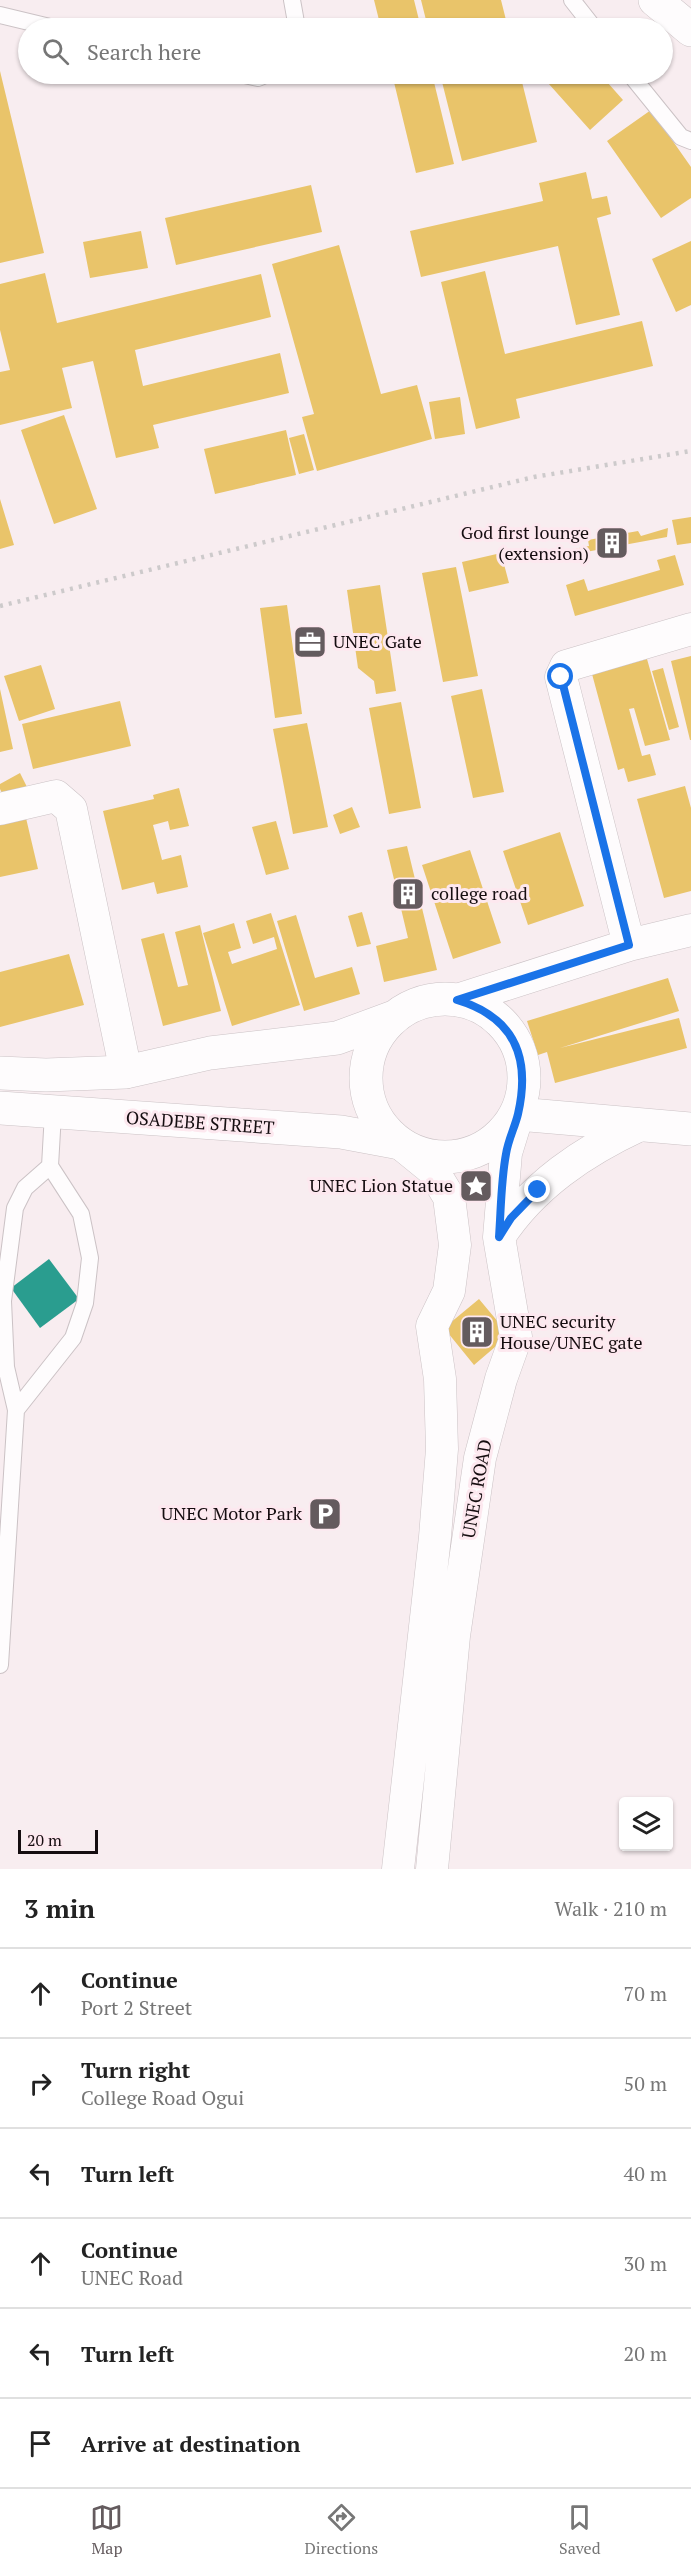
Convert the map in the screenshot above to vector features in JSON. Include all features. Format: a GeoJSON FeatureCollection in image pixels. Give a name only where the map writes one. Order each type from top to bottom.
{"type":"FeatureCollection","features":[{"type":"Feature","properties":{"kind":"main road"},"geometry":{"type":"LineString","coordinates":[[655,0],[691,30]]}},
{"type":"Feature","properties":{"kind":"main road"},"geometry":{"type":"LineString","coordinates":[[0,1073],[46,1075],[126,1072],[210,1053],[337,1038],[394,1017],[415,1005],[435,1000],[457,1000],[477,1006],[497,1019],[512,1037],[521,1059],[524,1082],[518,1114],[492,1143],[470,1154],[446,1158],[422,1154],[400,1143],[384,1129],[372,1107],[366,1083],[368,1059],[378,1036],[394,1017]]}},
{"type":"Feature","properties":{"kind":"main road","name":"OSADEBE STREET"},"geometry":{"type":"LineString","coordinates":[[0,1108],[341,1132],[400,1143]]}},
{"type":"Feature","properties":{"kind":"main road"},"geometry":{"type":"LineString","coordinates":[[518,1114],[691,1129]]}},
{"type":"Feature","properties":{"kind":"street"},"geometry":{"type":"LineString","coordinates":[[629,945],[561,677],[566,666],[691,629]]}},
{"type":"Feature","properties":{"kind":"street"},"geometry":{"type":"LineString","coordinates":[[0,809],[56,796],[71,809],[126,1072]]}},
{"type":"Feature","properties":{"kind":"street"},"geometry":{"type":"LineString","coordinates":[[457,1000],[629,945],[691,930]]}},
{"type":"Feature","properties":{"kind":"street","name":"UNEC ROAD"},"geometry":{"type":"LineString","coordinates":[[432,1869],[454,1636],[480,1458],[501,1379],[516,1337],[499,1237],[506,1153],[518,1114]]}},
{"type":"Feature","properties":{"kind":"street"},"geometry":{"type":"LineString","coordinates":[[499,1237],[511,1218],[538,1190],[560,1172],[585,1154],[640,1125]]}},
{"type":"Feature","properties":{"kind":"street","name":"UNEC ROAD"},"geometry":{"type":"LineString","coordinates":[[398,1869],[435,1537],[442,1449],[440,1379],[432,1326],[448,1291],[455,1245],[448,1197],[432,1169],[400,1143]]}},
{"type":"Feature","properties":{"kind":"lane"},"geometry":{"type":"LineString","coordinates":[[292,0],[295,18]]}},
{"type":"Feature","properties":{"kind":"lane"},"geometry":{"type":"LineString","coordinates":[[572,0],[586,18]]}},
{"type":"Feature","properties":{"kind":"lane"},"geometry":{"type":"LineString","coordinates":[[0,15],[18,19]]}},
{"type":"Feature","properties":{"kind":"lane"},"geometry":{"type":"LineString","coordinates":[[638,84],[681,137],[691,141]]}},
{"type":"Feature","properties":{"kind":"lane"},"geometry":{"type":"LineString","coordinates":[[16,1410],[73,1338],[85,1303],[90,1258],[81,1214],[50,1166],[53,1113]]}},
{"type":"Feature","properties":{"kind":"lane"},"geometry":{"type":"LineString","coordinates":[[0,1665],[16,1410],[6,1367],[3,1300],[15,1208],[25,1188],[50,1166]]}},
{"type":"Feature","properties":{"kind":"building: Homes"},"geometry":{"type":"Polygon","coordinates":[[[374,0],[414,0],[418,18],[378,18],[374,0]]]}},
{"type":"Feature","properties":{"kind":"building: Homes"},"geometry":{"type":"Polygon","coordinates":[[[421,0],[501,0],[506,18],[426,18],[421,0]]]}},
{"type":"Feature","properties":{"kind":"building: Homes"},"geometry":{"type":"Polygon","coordinates":[[[0,71],[44,253],[0,263],[0,71]]]}},
{"type":"Feature","properties":{"kind":"building: Homes"},"geometry":{"type":"Polygon","coordinates":[[[394,84],[434,84],[454,164],[416,173],[394,84]]]}},
{"type":"Feature","properties":{"kind":"building: Homes"},"geometry":{"type":"Polygon","coordinates":[[[443,84],[522,84],[537,142],[462,161],[443,84]]]}},
{"type":"Feature","properties":{"kind":"building: Homes"},"geometry":{"type":"Polygon","coordinates":[[[549,84],[609,84],[623,100],[590,130],[549,84]]]}},
{"type":"Feature","properties":{"kind":"building: Homes"},"geometry":{"type":"Polygon","coordinates":[[[651,110],[691,167],[691,198],[661,218],[607,141],[651,110]]]}},
{"type":"Feature","properties":{"kind":"building: Homes"},"geometry":{"type":"Polygon","coordinates":[[[586,172],[592,199],[607,196],[611,214],[597,218],[620,315],[576,325],[558,246],[421,277],[410,231],[543,201],[539,183],[586,172]]]}},
{"type":"Feature","properties":{"kind":"building: Homes"},"geometry":{"type":"Polygon","coordinates":[[[311,185],[322,232],[176,265],[165,218],[311,185]]]}},
{"type":"Feature","properties":{"kind":"building: Homes"},"geometry":{"type":"Polygon","coordinates":[[[141,231],[148,268],[90,278],[83,242],[141,231]]]}},
{"type":"Feature","properties":{"kind":"building: Homes"},"geometry":{"type":"Polygon","coordinates":[[[691,241],[691,305],[676,312],[652,259],[691,241]]]}},
{"type":"Feature","properties":{"kind":"building: Homes"},"geometry":{"type":"Polygon","coordinates":[[[339,245],[381,394],[417,385],[432,439],[317,471],[302,417],[314,414],[272,264],[339,245]]]}},
{"type":"Feature","properties":{"kind":"building: Homes"},"geometry":{"type":"Polygon","coordinates":[[[485,271],[505,354],[642,321],[653,366],[516,399],[520,418],[476,429],[441,282],[485,271]]]}},
{"type":"Feature","properties":{"kind":"building: Homes"},"geometry":{"type":"Polygon","coordinates":[[[45,273],[57,323],[261,274],[271,317],[135,350],[143,386],[280,353],[289,393],[153,425],[159,448],[116,458],[93,361],[62,368],[72,408],[0,425],[0,372],[10,370],[0,330],[0,284],[45,273]]]}},
{"type":"Feature","properties":{"kind":"building: Homes"},"geometry":{"type":"Polygon","coordinates":[[[460,397],[465,434],[435,439],[429,402],[460,397]]]}},
{"type":"Feature","properties":{"kind":"building: Homes"},"geometry":{"type":"Polygon","coordinates":[[[64,415],[97,509],[54,524],[21,430],[64,415]]]}},
{"type":"Feature","properties":{"kind":"building: Homes"},"geometry":{"type":"Polygon","coordinates":[[[286,430],[296,475],[215,494],[204,449],[286,430]]]}},
{"type":"Feature","properties":{"kind":"building: Homes"},"geometry":{"type":"Polygon","coordinates":[[[304,434],[314,470],[299,474],[289,438],[304,434]]]}},
{"type":"Feature","properties":{"kind":"building: Homes"},"geometry":{"type":"Polygon","coordinates":[[[0,499],[14,545],[0,549],[0,499]]]}},
{"type":"Feature","properties":{"kind":"building: Homes"},"geometry":{"type":"Polygon","coordinates":[[[691,517],[691,543],[677,545],[672,520],[691,517]]]}},
{"type":"Feature","properties":{"kind":"building: Homes","name":"God first lounge (extension)"},"geometry":{"type":"Polygon","coordinates":[[[668,528],[667,537],[575,554],[574,549],[589,546],[588,540],[638,531],[641,536],[668,528]]]}},
{"type":"Feature","properties":{"kind":"building: Homes"},"geometry":{"type":"Polygon","coordinates":[[[501,553],[509,583],[469,592],[462,562],[501,553]]]}},
{"type":"Feature","properties":{"kind":"building: Homes"},"geometry":{"type":"Polygon","coordinates":[[[675,555],[684,585],[575,616],[566,585],[584,579],[588,591],[660,570],[657,560],[675,555]]]}},
{"type":"Feature","properties":{"kind":"building: Homes"},"geometry":{"type":"Polygon","coordinates":[[[456,567],[478,676],[443,682],[422,573],[456,567]]]}},
{"type":"Feature","properties":{"kind":"building: Homes"},"geometry":{"type":"Polygon","coordinates":[[[380,585],[396,691],[376,694],[374,681],[358,668],[347,590],[380,585]]]}},
{"type":"Feature","properties":{"kind":"building: Homes"},"geometry":{"type":"Polygon","coordinates":[[[287,605],[302,714],[275,718],[260,608],[287,605]]]}},
{"type":"Feature","properties":{"kind":"building: Homes"},"geometry":{"type":"Polygon","coordinates":[[[691,656],[691,740],[690,740],[671,661],[691,656]]]}},
{"type":"Feature","properties":{"kind":"building: Homes"},"geometry":{"type":"Polygon","coordinates":[[[647,659],[670,740],[645,746],[634,708],[629,709],[642,756],[650,754],[656,775],[628,782],[624,768],[618,770],[592,674],[647,659]]]}},
{"type":"Feature","properties":{"kind":"building: Homes"},"geometry":{"type":"Polygon","coordinates":[[[41,665],[55,709],[19,721],[4,676],[41,665]]]}},
{"type":"Feature","properties":{"kind":"building: Homes"},"geometry":{"type":"Polygon","coordinates":[[[663,668],[679,727],[669,730],[652,671],[663,668]]]}},
{"type":"Feature","properties":{"kind":"building: Homes"},"geometry":{"type":"Polygon","coordinates":[[[0,689],[13,749],[0,752],[0,689]]]}},
{"type":"Feature","properties":{"kind":"building: Homes"},"geometry":{"type":"Polygon","coordinates":[[[482,689],[504,792],[473,798],[451,696],[482,689]]]}},
{"type":"Feature","properties":{"kind":"building: Homes"},"geometry":{"type":"Polygon","coordinates":[[[120,701],[131,746],[33,769],[22,724],[120,701]]]}},
{"type":"Feature","properties":{"kind":"building: Homes"},"geometry":{"type":"Polygon","coordinates":[[[401,702],[421,808],[389,814],[369,708],[401,702]]]}},
{"type":"Feature","properties":{"kind":"building: Homes"},"geometry":{"type":"Polygon","coordinates":[[[307,723],[328,827],[293,834],[273,729],[307,723]]]}},
{"type":"Feature","properties":{"kind":"building: Homes"},"geometry":{"type":"Polygon","coordinates":[[[20,773],[28,789],[6,801],[0,784],[20,773]]]}},
{"type":"Feature","properties":{"kind":"building: Homes"},"geometry":{"type":"Polygon","coordinates":[[[685,786],[691,808],[691,891],[664,898],[637,799],[685,786]]]}},
{"type":"Feature","properties":{"kind":"building: Homes"},"geometry":{"type":"Polygon","coordinates":[[[179,788],[189,826],[170,830],[168,821],[153,825],[162,860],[181,855],[188,887],[157,894],[154,882],[122,890],[103,811],[154,799],[153,795],[179,788]]]}},
{"type":"Feature","properties":{"kind":"building: Homes"},"geometry":{"type":"Polygon","coordinates":[[[352,807],[360,827],[340,834],[333,815],[352,807]]]}},
{"type":"Feature","properties":{"kind":"building: Homes"},"geometry":{"type":"Polygon","coordinates":[[[26,818],[38,869],[0,877],[0,823],[26,818]]]}},
{"type":"Feature","properties":{"kind":"building: Homes"},"geometry":{"type":"Polygon","coordinates":[[[276,821],[289,869],[266,875],[252,827],[276,821]]]}},
{"type":"Feature","properties":{"kind":"building: Homes"},"geometry":{"type":"Polygon","coordinates":[[[560,832],[584,906],[528,925],[503,851],[560,832]]]}},
{"type":"Feature","properties":{"kind":"building: Homes","name":"college road"},"geometry":{"type":"Polygon","coordinates":[[[407,846],[437,970],[384,982],[376,946],[408,938],[387,850],[407,846]]]}},
{"type":"Feature","properties":{"kind":"building: Homes"},"geometry":{"type":"Polygon","coordinates":[[[470,850],[501,943],[453,959],[422,865],[470,850]]]}},
{"type":"Feature","properties":{"kind":"building: Homes"},"geometry":{"type":"Polygon","coordinates":[[[362,912],[371,944],[357,947],[348,916],[362,912]]]}},
{"type":"Feature","properties":{"kind":"building: Homes"},"geometry":{"type":"Polygon","coordinates":[[[271,913],[300,1005],[232,1026],[203,933],[234,923],[241,948],[228,952],[232,964],[277,949],[274,937],[253,944],[246,921],[271,913]]]}},
{"type":"Feature","properties":{"kind":"building: Homes"},"geometry":{"type":"Polygon","coordinates":[[[296,915],[315,978],[352,967],[360,994],[304,1011],[277,921],[296,915]]]}},
{"type":"Feature","properties":{"kind":"building: Homes"},"geometry":{"type":"Polygon","coordinates":[[[200,925],[221,1011],[163,1026],[141,939],[164,933],[178,987],[188,985],[175,932],[200,925]]]}},
{"type":"Feature","properties":{"kind":"building: Homes"},"geometry":{"type":"Polygon","coordinates":[[[69,954],[84,1005],[0,1027],[0,972],[69,954]]]}},
{"type":"Feature","properties":{"kind":"building: Homes"},"geometry":{"type":"Polygon","coordinates":[[[668,978],[679,1011],[560,1048],[679,1018],[687,1048],[555,1083],[547,1052],[538,1055],[527,1021],[668,978]]]}},
{"type":"Feature","properties":{"kind":"building: Homes","name":"UNEC security House/UNEC gate"},"geometry":{"type":"Polygon","coordinates":[[[479,1299],[509,1335],[474,1365],[444,1328],[479,1299]]]}},
{"type":"Feature","properties":{"kind":"building: Schools"},"geometry":{"type":"Polygon","coordinates":[[[49,1259],[79,1299],[40,1328],[11,1288],[49,1259]]]}},
{"type":"Feature","properties":{"kind":"railway"},"geometry":{"type":"LineString","coordinates":[[0,606],[534,477],[691,451]]}},
{"type":"Feature","properties":{"kind":"place","name":"God first lounge (extension)"},"geometry":{"type":"Point","coordinates":[612,543]}},
{"type":"Feature","properties":{"kind":"place","name":"UNEC Gate"},"geometry":{"type":"Point","coordinates":[310,642]}},
{"type":"Feature","properties":{"kind":"place","name":"college road"},"geometry":{"type":"Point","coordinates":[408,894]}},
{"type":"Feature","properties":{"kind":"place","name":"UNEC Lion Statue"},"geometry":{"type":"Point","coordinates":[476,1186]}},
{"type":"Feature","properties":{"kind":"place","name":"UNEC security House/UNEC gate"},"geometry":{"type":"Point","coordinates":[477,1332]}},
{"type":"Feature","properties":{"kind":"place","name":"UNEC Motor Park"},"geometry":{"type":"Point","coordinates":[325,1514]}},
{"type":"Feature","properties":{"kind":"route"},"geometry":{"type":"LineString","coordinates":[[538,1190],[511,1218],[499,1237],[506,1153],[518,1114],[524,1082],[521,1059],[512,1037],[497,1019],[477,1006],[457,1000],[629,945],[561,677]]}}]}
